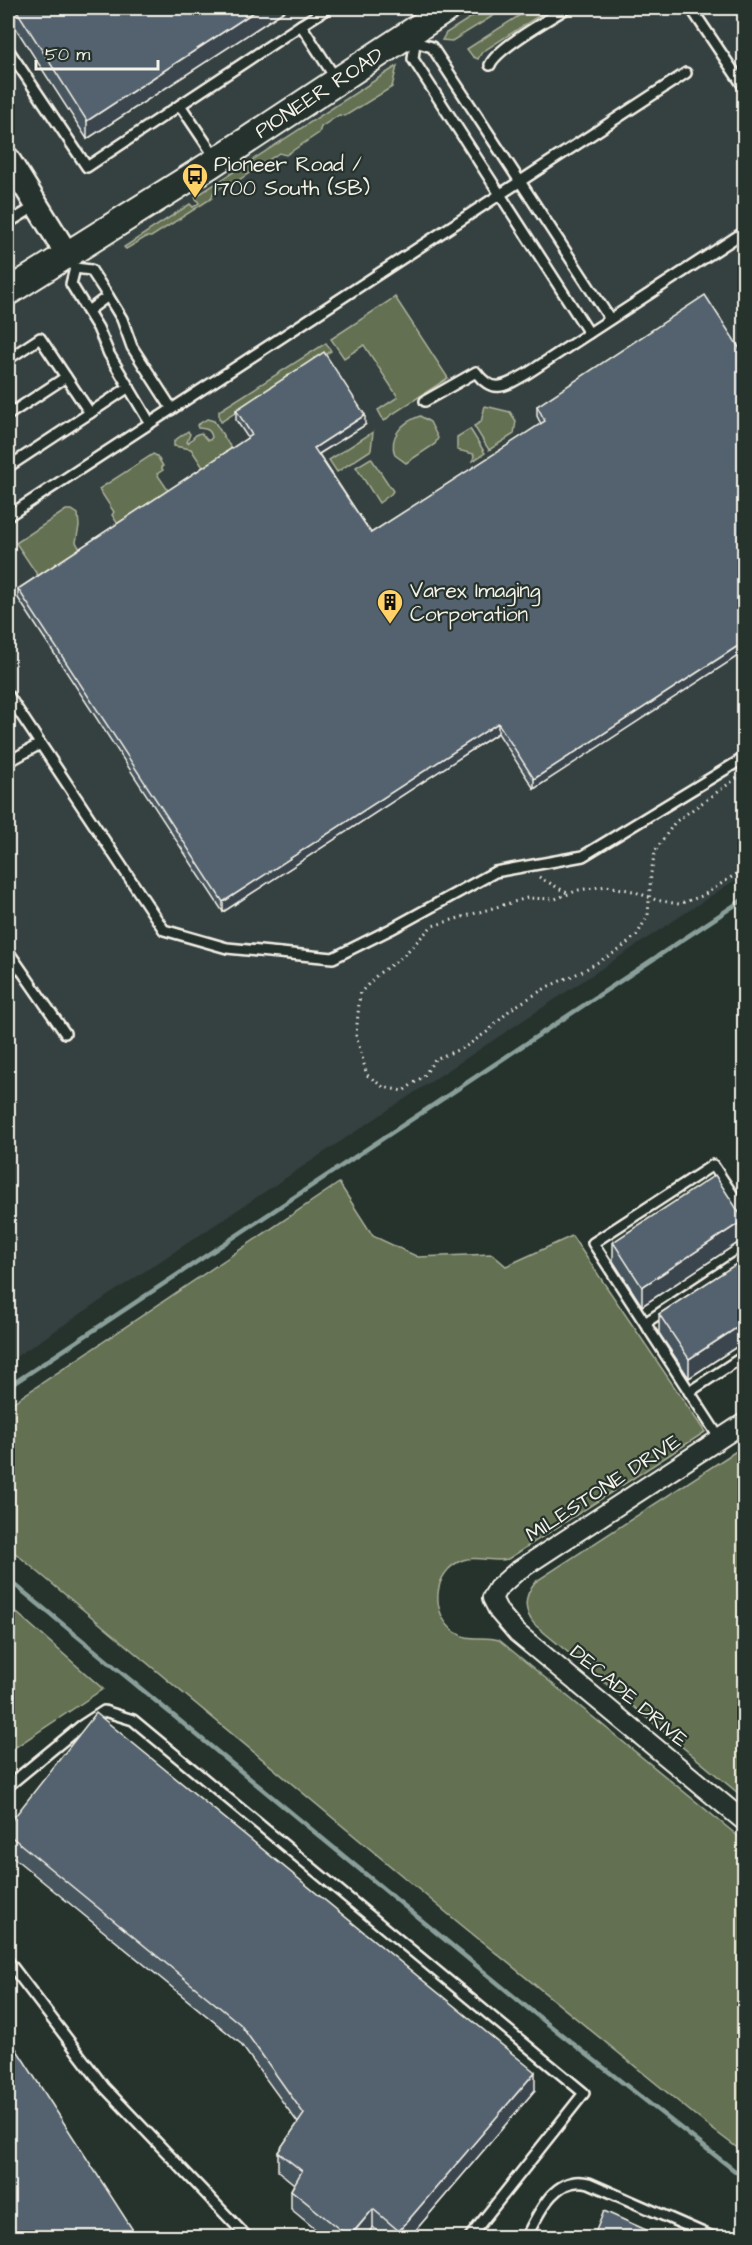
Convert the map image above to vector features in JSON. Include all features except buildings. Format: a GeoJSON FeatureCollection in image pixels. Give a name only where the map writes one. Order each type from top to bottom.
{"type":"FeatureCollection","features":[{"type":"Feature","properties":{"kind":"main road","name":"PIONEER ROAD"},"geometry":{"type":"LineString","coordinates":[[8,292],[71,261],[99,236],[338,81],[412,38],[448,8]]}},
{"type":"Feature","properties":{"kind":"street"},"geometry":{"type":"LineString","coordinates":[[8,159],[71,261]]}},
{"type":"Feature","properties":{"kind":"street","name":"MILESTONE DRIVE"},"geometry":{"type":"LineString","coordinates":[[492,1598],[506,1579],[516,1572],[744,1423]]}},
{"type":"Feature","properties":{"kind":"street","name":"DECADE DRIVE"},"geometry":{"type":"LineString","coordinates":[[492,1598],[517,1633],[744,1821]]}},
{"type":"Feature","properties":{"kind":"lane"},"geometry":{"type":"LineString","coordinates":[[8,52],[87,167],[328,8]]}},
{"type":"Feature","properties":{"kind":"lane"},"geometry":{"type":"LineString","coordinates":[[490,65],[493,58],[504,49],[567,8]]}},
{"type":"Feature","properties":{"kind":"lane"},"geometry":{"type":"LineString","coordinates":[[691,8],[744,87]]}},
{"type":"Feature","properties":{"kind":"lane"},"geometry":{"type":"LineString","coordinates":[[301,26],[338,81]]}},
{"type":"Feature","properties":{"kind":"lane"},"geometry":{"type":"LineString","coordinates":[[589,333],[413,59],[412,38],[432,47],[610,319]]}},
{"type":"Feature","properties":{"kind":"lane"},"geometry":{"type":"LineString","coordinates":[[8,516],[686,73]]}},
{"type":"Feature","properties":{"kind":"lane"},"geometry":{"type":"LineString","coordinates":[[180,105],[217,160]]}},
{"type":"Feature","properties":{"kind":"lane"},"geometry":{"type":"LineString","coordinates":[[8,223],[37,205]]}},
{"type":"Feature","properties":{"kind":"lane"},"geometry":{"type":"LineString","coordinates":[[426,401],[476,372],[488,384],[497,387],[505,386],[744,232]]}},
{"type":"Feature","properties":{"kind":"lane"},"geometry":{"type":"LineString","coordinates":[[150,423],[71,284],[71,261],[91,270],[122,319],[132,347],[172,409]]}},
{"type":"Feature","properties":{"kind":"lane"},"geometry":{"type":"LineString","coordinates":[[88,311],[108,296]]}},
{"type":"Feature","properties":{"kind":"lane"},"geometry":{"type":"LineString","coordinates":[[8,359],[40,338],[90,413]]}},
{"type":"Feature","properties":{"kind":"lane"},"geometry":{"type":"LineString","coordinates":[[8,415],[66,377]]}},
{"type":"Feature","properties":{"kind":"lane"},"geometry":{"type":"LineString","coordinates":[[8,467],[129,387]]}},
{"type":"Feature","properties":{"kind":"lane"},"geometry":{"type":"LineString","coordinates":[[8,695],[164,930],[227,948],[333,958],[495,872],[583,856],[744,758]]}},
{"type":"Feature","properties":{"kind":"lane"},"geometry":{"type":"LineString","coordinates":[[8,762],[40,744]]}},
{"type":"Feature","properties":{"kind":"lane"},"geometry":{"type":"LineString","coordinates":[[8,951],[65,1033]]}},
{"type":"Feature","properties":{"kind":"lane"},"geometry":{"type":"LineString","coordinates":[[720,1439],[593,1243],[713,1165],[744,1212]]}},
{"type":"Feature","properties":{"kind":"lane"},"geometry":{"type":"LineString","coordinates":[[645,1323],[744,1257]]}},
{"type":"Feature","properties":{"kind":"lane"},"geometry":{"type":"LineString","coordinates":[[689,1392],[744,1356]]}},
{"type":"Feature","properties":{"kind":"lane"},"geometry":{"type":"LineString","coordinates":[[8,1786],[81,1726],[104,1711],[133,1720],[584,2093],[469,2238]]}},
{"type":"Feature","properties":{"kind":"lane"},"geometry":{"type":"LineString","coordinates":[[8,1961],[104,2087],[246,2237]]}},
{"type":"Feature","properties":{"kind":"lane"},"geometry":{"type":"LineString","coordinates":[[526,2238],[544,2204],[568,2182],[578,2180],[715,2238]]}},
{"type":"Feature","properties":{"kind":"path"},"geometry":{"type":"LineString","coordinates":[[739,776],[675,822],[655,851],[648,897],[648,915],[636,935],[619,950],[581,972],[549,986],[511,1009],[488,1032],[465,1047],[435,1059],[424,1076],[403,1092],[382,1087],[367,1075],[356,1035],[360,993],[378,975],[401,958],[432,926],[527,898],[555,899],[607,886],[633,891],[648,897],[679,904],[702,896],[744,869]]}},
{"type":"Feature","properties":{"kind":"path"},"geometry":{"type":"LineString","coordinates":[[522,867],[569,894]]}},
{"type":"Feature","properties":{"kind":"shaded area"},"geometry":{"type":"Polygon","coordinates":[[[8,8],[744,8],[744,874],[8,1362],[8,8]]]}},
{"type":"Feature","properties":{"kind":"green space"},"geometry":{"type":"Polygon","coordinates":[[[486,8],[506,8],[452,41],[442,40],[446,33],[486,8]]]}},
{"type":"Feature","properties":{"kind":"green space"},"geometry":{"type":"Polygon","coordinates":[[[531,8],[551,8],[482,52],[478,59],[473,57],[467,49],[531,8]]]}},
{"type":"Feature","properties":{"kind":"green space"},"geometry":{"type":"Polygon","coordinates":[[[397,66],[392,87],[345,116],[339,115],[321,127],[319,133],[286,155],[279,153],[236,182],[231,181],[213,193],[212,198],[151,237],[146,237],[126,249],[124,247],[190,204],[193,207],[199,203],[195,197],[397,66]]]}},
{"type":"Feature","properties":{"kind":"green space"},"geometry":{"type":"Polygon","coordinates":[[[395,297],[448,378],[384,421],[378,410],[398,397],[364,345],[344,358],[331,339],[395,297]]]}},
{"type":"Feature","properties":{"kind":"green space"},"geometry":{"type":"Polygon","coordinates":[[[326,343],[331,351],[221,422],[219,411],[326,343]]]}},
{"type":"Feature","properties":{"kind":"green space"},"geometry":{"type":"Polygon","coordinates":[[[485,406],[510,412],[516,421],[514,434],[489,450],[474,426],[481,422],[485,406]]]}},
{"type":"Feature","properties":{"kind":"green space"},"geometry":{"type":"Polygon","coordinates":[[[420,416],[430,422],[438,438],[435,444],[406,463],[395,455],[393,448],[395,436],[408,422],[420,416]]]}},
{"type":"Feature","properties":{"kind":"green space"},"geometry":{"type":"Polygon","coordinates":[[[207,419],[214,421],[233,451],[204,469],[191,449],[174,446],[174,441],[188,431],[190,434],[188,443],[201,433],[207,440],[210,440],[212,437],[210,432],[198,428],[197,425],[207,419]]]}},
{"type":"Feature","properties":{"kind":"green space"},"geometry":{"type":"Polygon","coordinates":[[[470,429],[485,453],[473,461],[474,454],[457,450],[457,437],[470,429]]]}},
{"type":"Feature","properties":{"kind":"green space"},"geometry":{"type":"Polygon","coordinates":[[[373,432],[371,450],[337,472],[329,460],[373,432]]]}},
{"type":"Feature","properties":{"kind":"green space"},"geometry":{"type":"Polygon","coordinates":[[[153,454],[163,466],[161,467],[163,470],[157,474],[172,496],[121,529],[112,515],[114,512],[99,489],[153,454]]]}},
{"type":"Feature","properties":{"kind":"green space"},"geometry":{"type":"Polygon","coordinates":[[[371,458],[393,491],[379,503],[356,467],[371,458]]]}},
{"type":"Feature","properties":{"kind":"green space"},"geometry":{"type":"Polygon","coordinates":[[[66,510],[72,510],[78,514],[79,526],[76,542],[81,551],[40,579],[16,543],[66,510]]]}},
{"type":"Feature","properties":{"kind":"green space"},"geometry":{"type":"Polygon","coordinates":[[[339,1183],[373,1236],[418,1257],[492,1254],[506,1266],[572,1236],[705,1432],[508,1559],[468,1559],[453,1566],[445,1573],[440,1583],[438,1604],[441,1615],[455,1632],[465,1637],[499,1640],[744,1841],[744,2153],[448,1914],[8,1547],[8,1406],[339,1183]]]}},
{"type":"Feature","properties":{"kind":"green space"},"geometry":{"type":"Polygon","coordinates":[[[744,1446],[744,1798],[535,1625],[528,1614],[526,1604],[535,1582],[744,1446]]]}},
{"type":"Feature","properties":{"kind":"green space"},"geometry":{"type":"Polygon","coordinates":[[[8,1605],[103,1689],[8,1752],[8,1605]]]}},
{"type":"Feature","properties":{"kind":"waterway"},"geometry":{"type":"LineString","coordinates":[[8,1387],[744,899]]}},
{"type":"Feature","properties":{"kind":"waterway"},"geometry":{"type":"LineString","coordinates":[[8,1579],[529,2009],[744,2178]]}},
{"type":"Feature","properties":{"kind":"place","name":"Pioneer Road / 1700 South (SB)"},"geometry":{"type":"Point","coordinates":[195,199]}},
{"type":"Feature","properties":{"kind":"place","name":"Varex Imaging Corporation"},"geometry":{"type":"Point","coordinates":[390,625]}}]}
